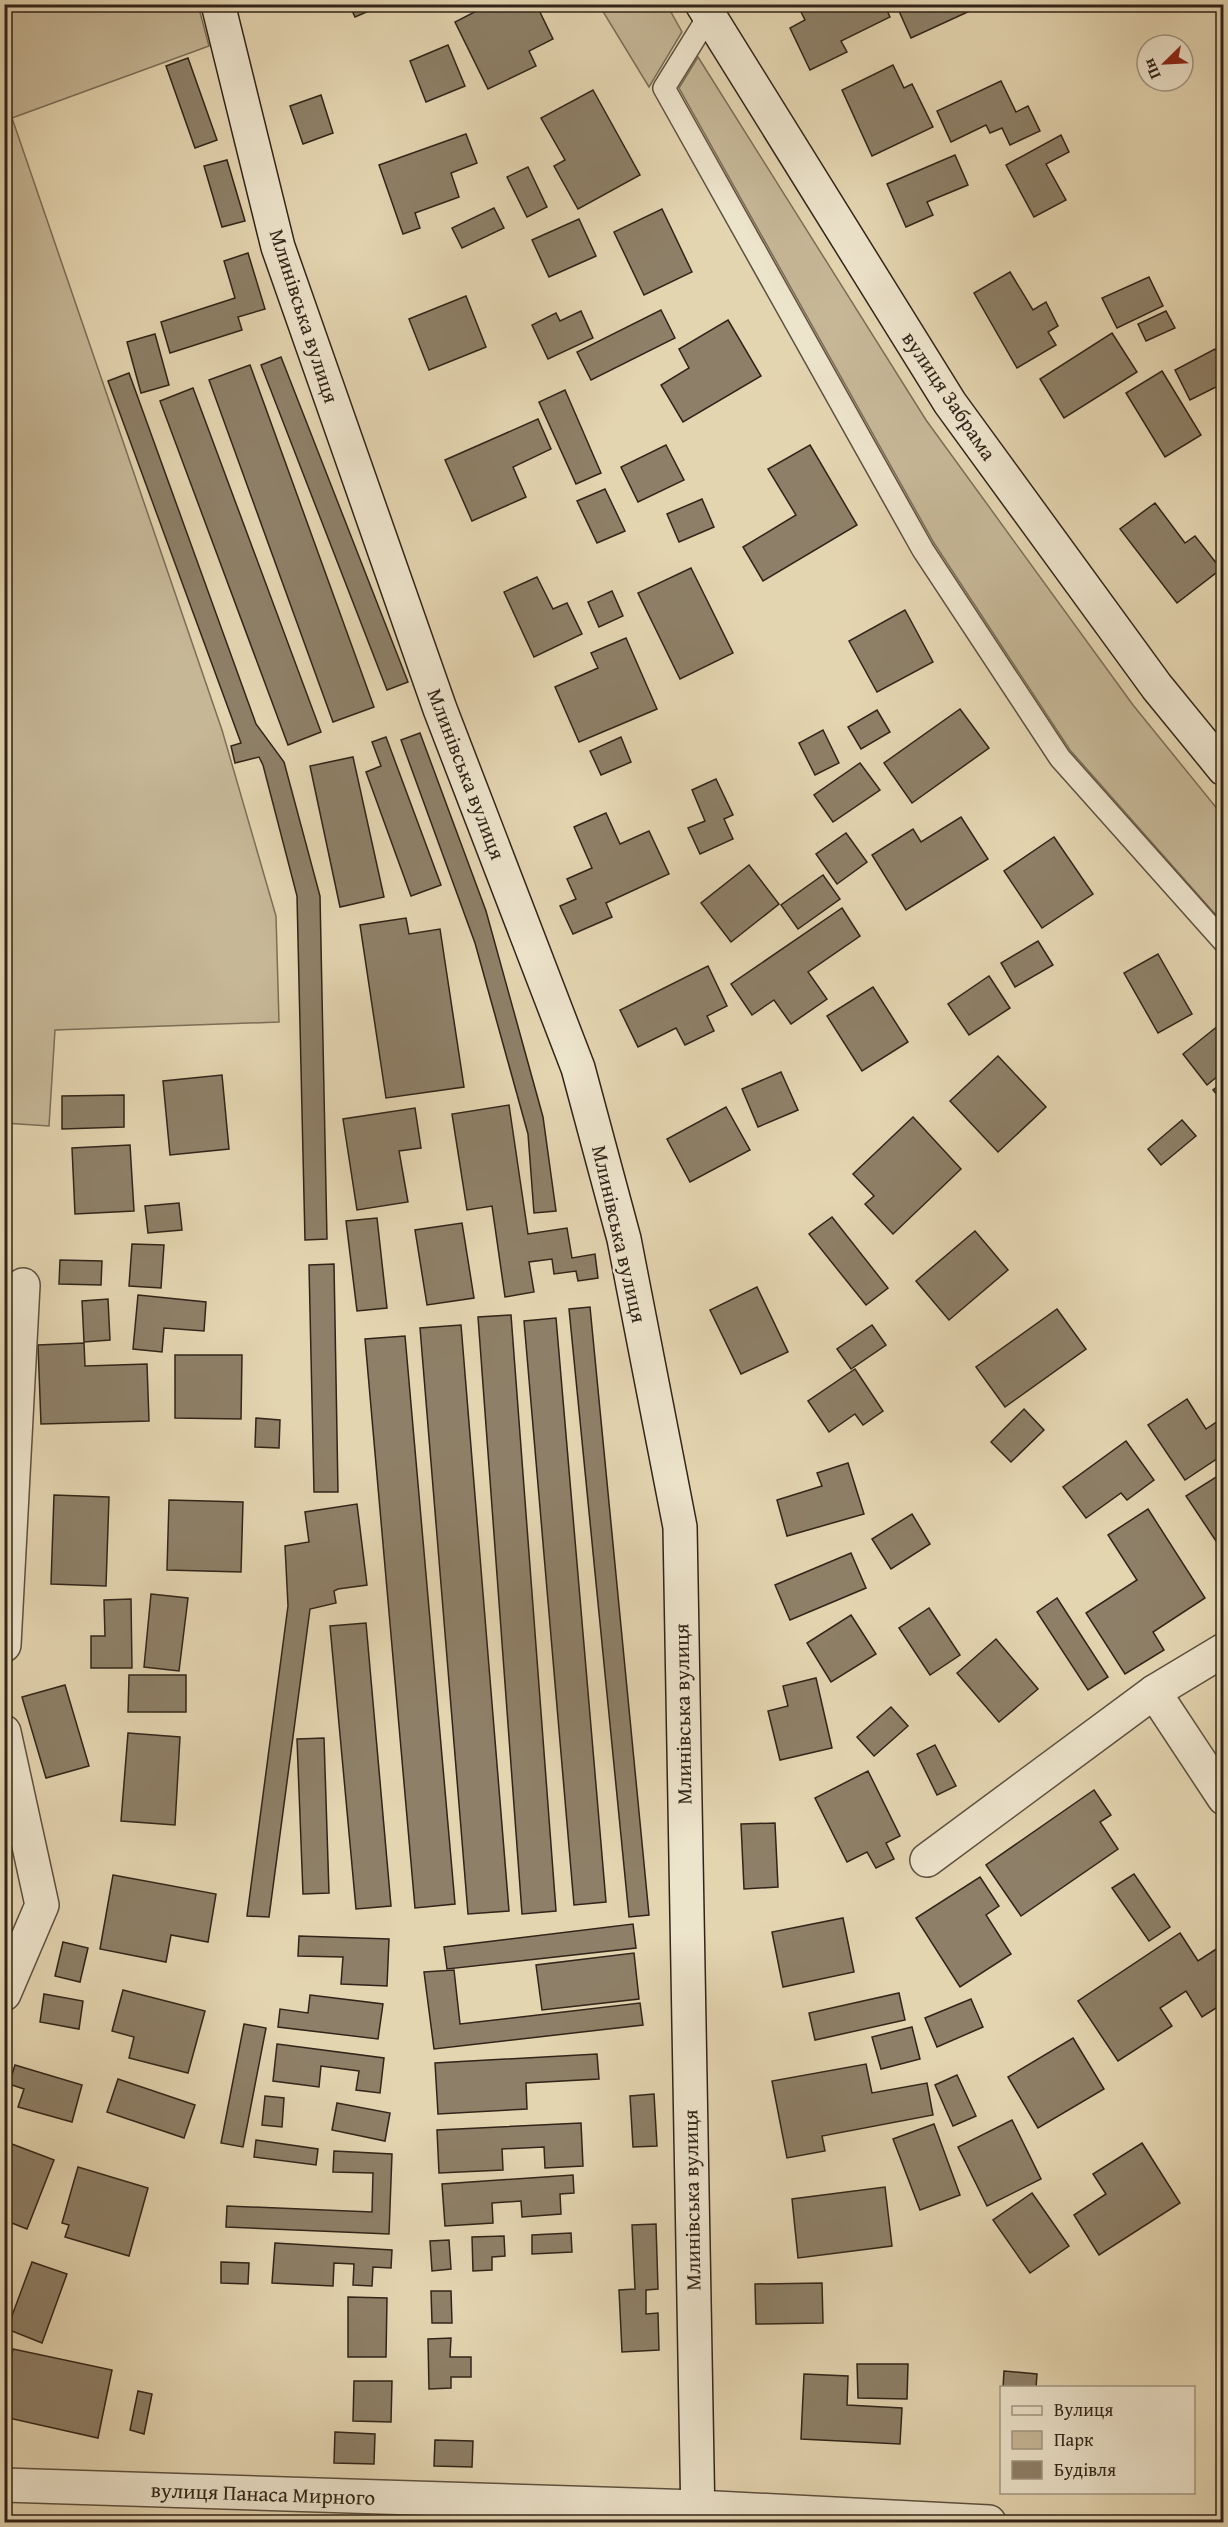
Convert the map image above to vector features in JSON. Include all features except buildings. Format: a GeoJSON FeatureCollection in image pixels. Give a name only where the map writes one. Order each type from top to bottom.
{"type":"FeatureCollection","features":[{"type":"Feature","properties":{"kind":"main road","name":"Млинівська вулиця"},"geometry":{"type":"LineString","coordinates":[[218,4],[278,247],[440,709],[578,1068],[624,1239],[680,1527],[698,2515]]}},
{"type":"Feature","properties":{"kind":"main road","name":"вулиця Забрама"},"geometry":{"type":"LineString","coordinates":[[705,10],[950,403],[1157,687],[1224,769]]}},
{"type":"Feature","properties":{"kind":"main road"},"geometry":{"type":"LineString","coordinates":[[4,1645],[23,1286]]}},
{"type":"Feature","properties":{"kind":"main road"},"geometry":{"type":"LineString","coordinates":[[927,1860],[1154,1692],[1224,1650]]}},
{"type":"Feature","properties":{"kind":"main road"},"geometry":{"type":"LineString","coordinates":[[1154,1692],[1224,1798]]}},
{"type":"Feature","properties":{"kind":"main road"},"geometry":{"type":"LineString","coordinates":[[4,1732],[42,1905],[4,1994]]}},
{"type":"Feature","properties":{"kind":"main road","name":"вулиця Панаса Мирного"},"geometry":{"type":"LineString","coordinates":[[4,2485],[698,2515],[989,2523]]}},
{"type":"Feature","properties":{"kind":"lane"},"geometry":{"type":"LineString","coordinates":[[705,10],[664,88],[923,550],[1060,758],[1224,942]]}},
{"type":"Feature","properties":{"kind":"green space"},"geometry":{"type":"Polygon","coordinates":[[[5,4],[198,5],[209,46],[12,118],[222,730],[276,916],[279,1022],[55,1030],[49,1126],[4,1123],[5,4]]]}},
{"type":"Feature","properties":{"kind":"green space"},"geometry":{"type":"Polygon","coordinates":[[[599,5],[667,5],[682,32],[649,87],[599,5]]]}},
{"type":"Feature","properties":{"kind":"green space"},"geometry":{"type":"Polygon","coordinates":[[[698,57],[926,420],[1133,705],[1223,816],[1223,923],[1070,750],[934,543],[679,88],[698,57]]]}}]}
